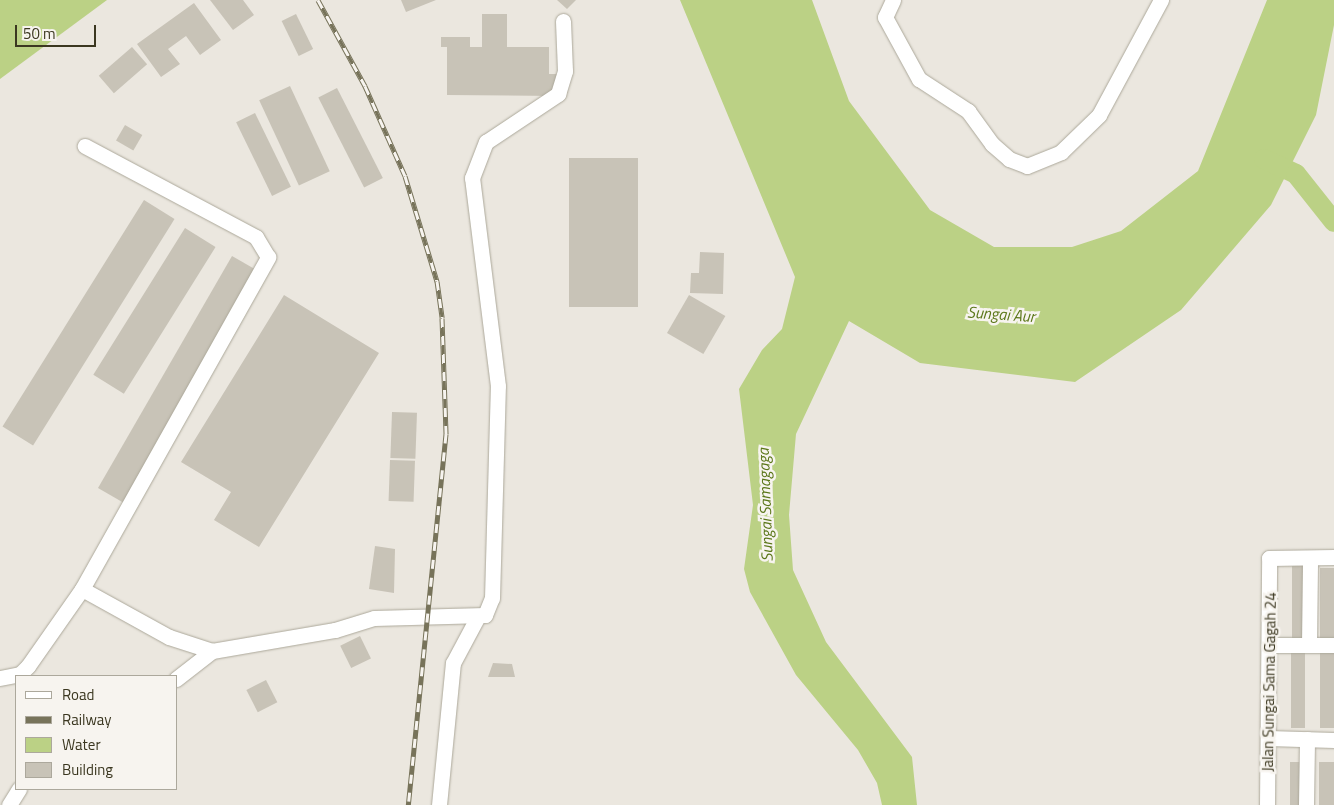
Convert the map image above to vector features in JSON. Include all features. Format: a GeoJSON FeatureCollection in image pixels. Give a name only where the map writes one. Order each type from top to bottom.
{"type":"FeatureCollection","features":[{"type":"Feature","properties":{"kind":"street"},"geometry":{"type":"LineString","coordinates":[[893,0],[885,17],[919,79],[968,111],[992,144],[1009,160],[1027,166],[1061,152],[1099,115],[1161,0]]}},
{"type":"Feature","properties":{"kind":"street"},"geometry":{"type":"LineString","coordinates":[[82,589],[169,637],[212,651],[335,630],[374,618],[476,618],[486,615],[492,598],[498,386],[472,204],[474,170],[478,152],[493,134],[558,94],[565,71],[563,21]]}},
{"type":"Feature","properties":{"kind":"street"},"geometry":{"type":"LineString","coordinates":[[0,678],[20,674],[28,666],[82,589],[268,257],[256,237],[85,146]]}},
{"type":"Feature","properties":{"kind":"street"},"geometry":{"type":"LineString","coordinates":[[1309,645],[1310,558],[1334,557]]}},
{"type":"Feature","properties":{"kind":"street","name":"Jalan Sungai Sama Gagah 24"},"geometry":{"type":"LineString","coordinates":[[1267,805],[1270,558],[1310,558]]}},
{"type":"Feature","properties":{"kind":"street"},"geometry":{"type":"LineString","coordinates":[[439,805],[453,663],[476,618]]}},
{"type":"Feature","properties":{"kind":"street"},"geometry":{"type":"LineString","coordinates":[[1270,645],[1334,645]]}},
{"type":"Feature","properties":{"kind":"street"},"geometry":{"type":"LineString","coordinates":[[178,677],[212,651]]}},
{"type":"Feature","properties":{"kind":"street"},"geometry":{"type":"LineString","coordinates":[[1268,738],[1334,740]]}},
{"type":"Feature","properties":{"kind":"street"},"geometry":{"type":"LineString","coordinates":[[1306,805],[1308,739]]}},
{"type":"Feature","properties":{"kind":"street"},"geometry":{"type":"LineString","coordinates":[[9,805],[18,790]]}},
{"type":"Feature","properties":{"kind":"water"},"geometry":{"type":"Polygon","coordinates":[[[0,0],[107,0],[0,79],[0,0]]]}},
{"type":"Feature","properties":{"kind":"water"},"geometry":{"type":"Polygon","coordinates":[[[680,0],[812,0],[849,101],[930,210],[994,247],[1072,247],[1121,231],[1198,171],[1267,0],[1334,0],[1334,25],[1316,115],[1271,205],[1181,310],[1075,382],[920,363],[849,321],[796,434],[789,515],[793,570],[826,642],[912,757],[917,805],[882,805],[877,783],[858,750],[796,675],[750,592],[744,569],[753,505],[739,389],[762,350],[782,329],[795,277],[680,0]]]}},
{"type":"Feature","properties":{"kind":"building"},"geometry":{"type":"Polygon","coordinates":[[[210,0],[243,0],[254,15],[233,30],[210,0]]]}},
{"type":"Feature","properties":{"kind":"building"},"geometry":{"type":"Polygon","coordinates":[[[401,0],[436,0],[406,12],[401,0]]]}},
{"type":"Feature","properties":{"kind":"building"},"geometry":{"type":"Polygon","coordinates":[[[557,0],[576,0],[567,9],[557,0]]]}},
{"type":"Feature","properties":{"kind":"building"},"geometry":{"type":"Polygon","coordinates":[[[194,3],[221,40],[200,55],[186,36],[168,49],[180,64],[161,77],[137,44],[194,3]]]}},
{"type":"Feature","properties":{"kind":"building"},"geometry":{"type":"Polygon","coordinates":[[[296,14],[313,49],[299,56],[282,21],[296,14]]]}},
{"type":"Feature","properties":{"kind":"building"},"geometry":{"type":"Polygon","coordinates":[[[482,14],[507,14],[507,47],[549,47],[549,74],[557,74],[557,96],[447,95],[447,47],[441,47],[441,37],[470,37],[470,47],[482,47],[482,14]]]}},
{"type":"Feature","properties":{"kind":"building"},"geometry":{"type":"Polygon","coordinates":[[[132,47],[147,64],[114,93],[99,76],[132,47]]]}},
{"type":"Feature","properties":{"kind":"building"},"geometry":{"type":"Polygon","coordinates":[[[290,86],[330,171],[299,186],[259,100],[290,86]]]}},
{"type":"Feature","properties":{"kind":"building"},"geometry":{"type":"Polygon","coordinates":[[[337,88],[383,178],[364,188],[318,98],[337,88]]]}},
{"type":"Feature","properties":{"kind":"building"},"geometry":{"type":"Polygon","coordinates":[[[255,113],[291,187],[272,196],[236,122],[255,113]]]}},
{"type":"Feature","properties":{"kind":"building"},"geometry":{"type":"Polygon","coordinates":[[[125,125],[142,135],[133,151],[116,141],[125,125]]]}},
{"type":"Feature","properties":{"kind":"building"},"geometry":{"type":"Polygon","coordinates":[[[569,158],[638,158],[638,307],[569,307],[569,158]]]}},
{"type":"Feature","properties":{"kind":"building"},"geometry":{"type":"Polygon","coordinates":[[[144,200],[175,219],[33,446],[3,426],[144,200]]]}},
{"type":"Feature","properties":{"kind":"building"},"geometry":{"type":"Polygon","coordinates":[[[185,228],[216,247],[124,394],[93,375],[185,228]]]}},
{"type":"Feature","properties":{"kind":"building"},"geometry":{"type":"Polygon","coordinates":[[[700,252],[724,253],[723,294],[690,293],[691,273],[699,273],[700,252]]]}},
{"type":"Feature","properties":{"kind":"building"},"geometry":{"type":"Polygon","coordinates":[[[232,256],[266,276],[132,508],[98,488],[232,256]]]}},
{"type":"Feature","properties":{"kind":"building"},"geometry":{"type":"Polygon","coordinates":[[[284,295],[379,353],[259,547],[214,520],[231,492],[181,462],[284,295]]]}},
{"type":"Feature","properties":{"kind":"building"},"geometry":{"type":"Polygon","coordinates":[[[689,295],[725,316],[703,354],[667,333],[689,295]]]}},
{"type":"Feature","properties":{"kind":"building"},"geometry":{"type":"Polygon","coordinates":[[[392,412],[417,413],[415,459],[390,458],[392,412]]]}},
{"type":"Feature","properties":{"kind":"building"},"geometry":{"type":"Polygon","coordinates":[[[390,460],[415,461],[414,502],[389,501],[390,460]]]}},
{"type":"Feature","properties":{"kind":"building"},"geometry":{"type":"Polygon","coordinates":[[[375,546],[395,549],[394,593],[369,589],[375,546]]]}},
{"type":"Feature","properties":{"kind":"building"},"geometry":{"type":"Polygon","coordinates":[[[1292,566],[1307,566],[1307,643],[1292,643],[1292,566]]]}},
{"type":"Feature","properties":{"kind":"building"},"geometry":{"type":"Polygon","coordinates":[[[1320,568],[1334,568],[1334,644],[1320,644],[1320,568]]]}},
{"type":"Feature","properties":{"kind":"building"},"geometry":{"type":"Polygon","coordinates":[[[360,636],[371,658],[351,668],[340,646],[360,636]]]}},
{"type":"Feature","properties":{"kind":"building"},"geometry":{"type":"Polygon","coordinates":[[[1291,653],[1305,653],[1305,728],[1291,728],[1291,653]]]}},
{"type":"Feature","properties":{"kind":"building"},"geometry":{"type":"Polygon","coordinates":[[[1320,653],[1334,653],[1334,728],[1320,728],[1320,653]]]}},
{"type":"Feature","properties":{"kind":"building"},"geometry":{"type":"Polygon","coordinates":[[[493,663],[512,664],[515,677],[488,677],[493,663]]]}},
{"type":"Feature","properties":{"kind":"building"},"geometry":{"type":"Polygon","coordinates":[[[266,680],[277,702],[258,712],[246,690],[266,680]]]}},
{"type":"Feature","properties":{"kind":"building"},"geometry":{"type":"Polygon","coordinates":[[[1290,762],[1306,762],[1306,805],[1290,805],[1290,762]]]}},
{"type":"Feature","properties":{"kind":"building"},"geometry":{"type":"Polygon","coordinates":[[[1319,762],[1334,762],[1334,805],[1319,805],[1319,762]]]}},
{"type":"Feature","properties":{"kind":"waterway"},"geometry":{"type":"LineString","coordinates":[[1264,159],[1296,174],[1334,222]]}},
{"type":"Feature","properties":{"kind":"railway"},"geometry":{"type":"LineString","coordinates":[[318,0],[365,86],[405,176],[437,281],[442,318],[446,434],[408,805]]}},
{"type":"Feature","properties":{"kind":"water label","name":"Sungai Aur"},"geometry":{"type":"Point","coordinates":[1001,314]}},
{"type":"Feature","properties":{"kind":"water label","name":"Sungai Samagaga"},"geometry":{"type":"Point","coordinates":[765,505]}}]}
